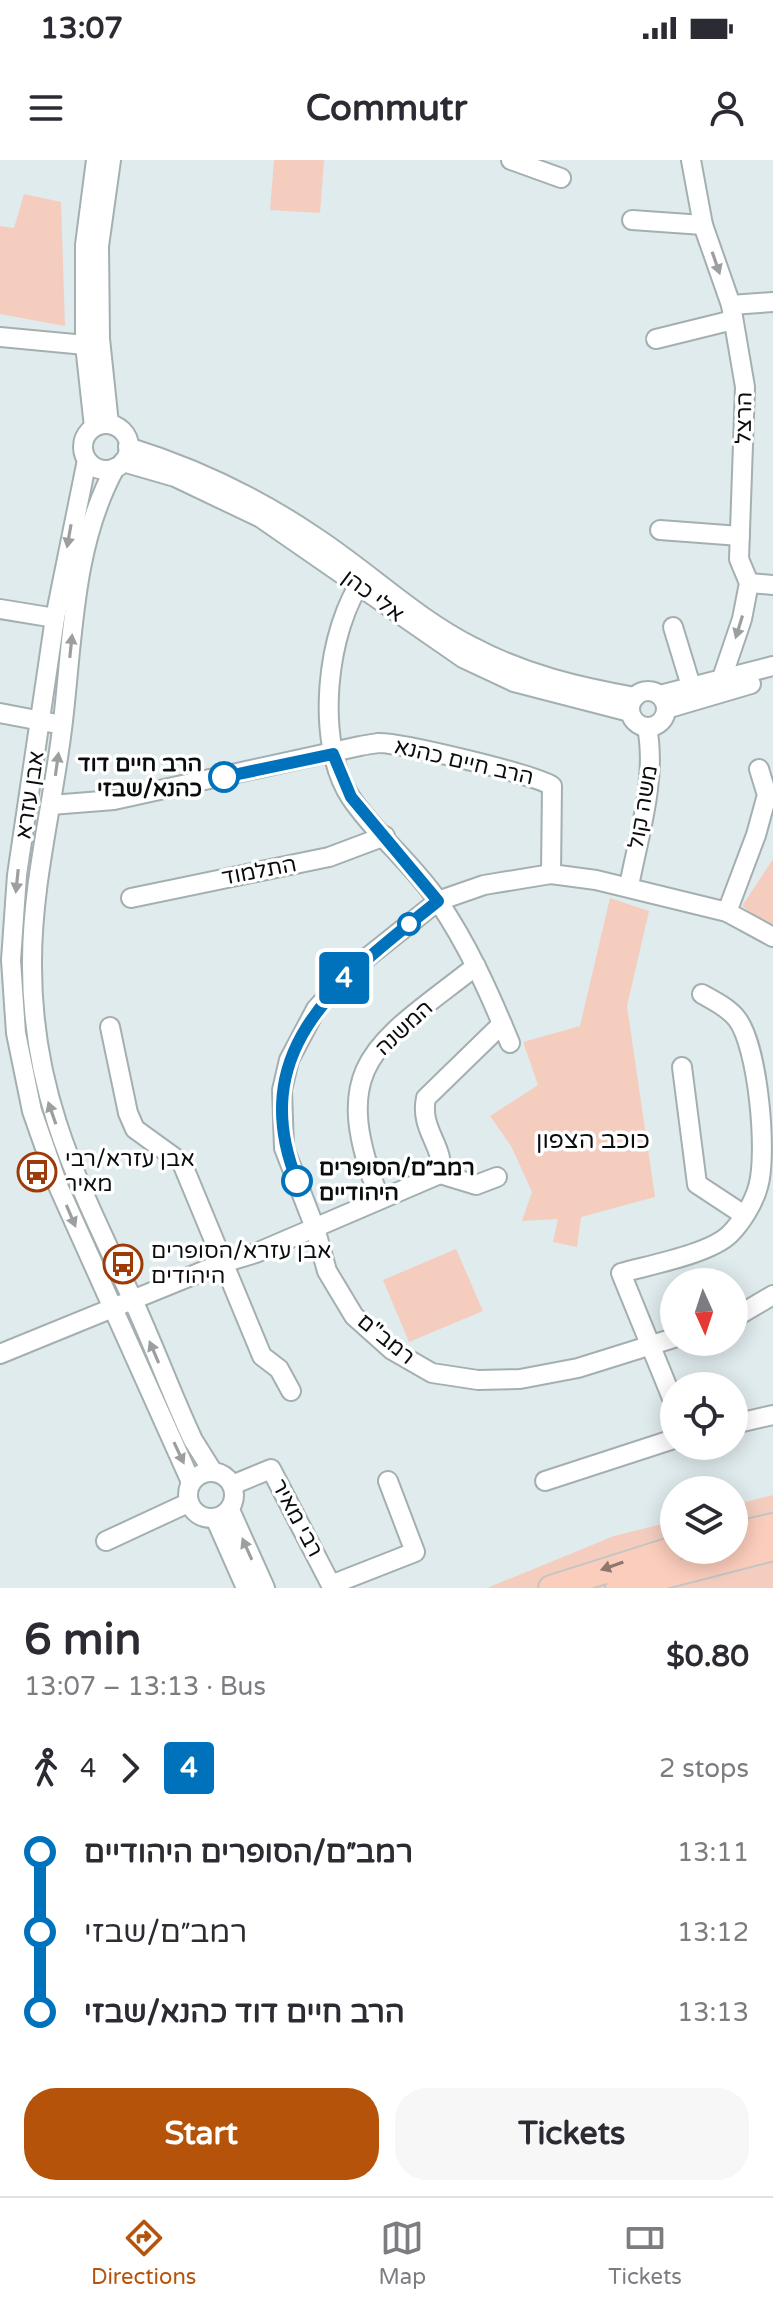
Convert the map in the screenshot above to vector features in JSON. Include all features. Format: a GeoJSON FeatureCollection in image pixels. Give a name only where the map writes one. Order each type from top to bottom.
{"type":"FeatureCollection","features":[{"type":"Feature","properties":{"kind":"main road"},"geometry":{"type":"LineString","coordinates":[[748,1532],[773,1526]]}},
{"type":"Feature","properties":{"kind":"main road"},"geometry":{"type":"LineString","coordinates":[[618,1588],[773,1548]]}},
{"type":"Feature","properties":{"kind":"main road"},"geometry":{"type":"LineString","coordinates":[[551,1588],[660,1553]]}},
{"type":"Feature","properties":{"kind":"street"},"geometry":{"type":"LineString","coordinates":[[96,160],[85,245],[85,345],[102,426]]}},
{"type":"Feature","properties":{"kind":"street"},"geometry":{"type":"LineString","coordinates":[[102,426],[99,246],[111,160]]}},
{"type":"Feature","properties":{"kind":"street"},"geometry":{"type":"LineString","coordinates":[[511,160],[561,178]]}},
{"type":"Feature","properties":{"kind":"street","name":"הרצל"},"geometry":{"type":"LineString","coordinates":[[691,160],[703,225],[732,313],[745,387],[739,559],[749,583],[742,619],[722,678]]}},
{"type":"Feature","properties":{"kind":"street"},"geometry":{"type":"LineString","coordinates":[[632,220],[703,225]]}},
{"type":"Feature","properties":{"kind":"street"},"geometry":{"type":"LineString","coordinates":[[656,339],[773,302]]}},
{"type":"Feature","properties":{"kind":"street"},"geometry":{"type":"LineString","coordinates":[[0,337],[85,345]]}},
{"type":"Feature","properties":{"kind":"street"},"geometry":{"type":"LineString","coordinates":[[102,426],[121,430],[122,459],[99,469],[87,460],[83,441],[102,426]]}},
{"type":"Feature","properties":{"kind":"street","name":"אלי כהן"},"geometry":{"type":"LineString","coordinates":[[122,459],[175,477],[240,506],[470,646],[516,668],[632,704]]}},
{"type":"Feature","properties":{"kind":"street","name":"אבן עזרא"},"geometry":{"type":"LineString","coordinates":[[122,459],[100,495],[88,534],[75,603],[63,724],[32,960],[17,1033],[78,1181],[189,1430],[213,1472]]}},
{"type":"Feature","properties":{"kind":"street","name":"אבן עזרא"},"geometry":{"type":"LineString","coordinates":[[87,460],[75,501],[55,618],[15,893],[11,960],[17,1033],[35,1120],[59,1188],[191,1482]]}},
{"type":"Feature","properties":{"kind":"street"},"geometry":{"type":"LineString","coordinates":[[660,530],[740,536]]}},
{"type":"Feature","properties":{"kind":"street"},"geometry":{"type":"LineString","coordinates":[[362,579],[342,619],[330,692],[333,754],[351,797],[438,901],[476,966],[510,1043]]}},
{"type":"Feature","properties":{"kind":"street","name":"אלי כהן"},"geometry":{"type":"LineString","coordinates":[[362,579],[385,605],[463,658],[514,682],[632,704]]}},
{"type":"Feature","properties":{"kind":"street"},"geometry":{"type":"LineString","coordinates":[[749,583],[773,585]]}},
{"type":"Feature","properties":{"kind":"street"},"geometry":{"type":"LineString","coordinates":[[342,619],[361,604],[385,605]]}},
{"type":"Feature","properties":{"kind":"street"},"geometry":{"type":"LineString","coordinates":[[0,609],[55,618]]}},
{"type":"Feature","properties":{"kind":"street"},"geometry":{"type":"LineString","coordinates":[[673,627],[691,686]]}},
{"type":"Feature","properties":{"kind":"street"},"geometry":{"type":"LineString","coordinates":[[663,702],[691,686],[773,666]]}},
{"type":"Feature","properties":{"kind":"street"},"geometry":{"type":"LineString","coordinates":[[663,702],[660,722],[647,727],[634,721],[632,704],[644,691],[663,702],[773,679]]}},
{"type":"Feature","properties":{"kind":"street"},"geometry":{"type":"LineString","coordinates":[[0,713],[63,724]]}},
{"type":"Feature","properties":{"kind":"street","name":"משה קול"},"geometry":{"type":"LineString","coordinates":[[629,886],[650,781],[652,754],[647,727]]}},
{"type":"Feature","properties":{"kind":"street","name":"הרב חיים כהנא"},"geometry":{"type":"LineString","coordinates":[[51,805],[114,800],[379,743],[542,779],[552,786],[551,874]]}},
{"type":"Feature","properties":{"kind":"street"},"geometry":{"type":"LineString","coordinates":[[727,912],[756,835],[767,795],[759,769]]}},
{"type":"Feature","properties":{"kind":"street","name":"התלמוד"},"geometry":{"type":"LineString","coordinates":[[131,898],[329,857],[385,836]]}},
{"type":"Feature","properties":{"kind":"street","name":"רמב\"ם"},"geometry":{"type":"LineString","coordinates":[[660,1342],[578,1368],[520,1379],[478,1380],[432,1373],[392,1350],[354,1316],[327,1271],[315,1228],[284,1148],[282,1090],[289,1060],[316,1009],[349,972],[438,901],[484,885],[551,874],[629,886],[727,912],[773,937]]}},
{"type":"Feature","properties":{"kind":"street","name":"המשנה"},"geometry":{"type":"LineString","coordinates":[[379,1197],[356,1120],[357,1086],[375,1051],[476,966]]}},
{"type":"Feature","properties":{"kind":"street"},"geometry":{"type":"LineString","coordinates":[[661,1372],[621,1273],[729,1236],[758,1189],[762,1167],[764,1086],[738,1019],[702,994]]}},
{"type":"Feature","properties":{"kind":"street"},"geometry":{"type":"LineString","coordinates":[[440,1174],[441,1158],[424,1123],[426,1098],[502,1024]]}},
{"type":"Feature","properties":{"kind":"street"},"geometry":{"type":"LineString","coordinates":[[110,1027],[128,1113],[135,1129],[182,1163],[262,1356],[279,1369],[291,1391]]}},
{"type":"Feature","properties":{"kind":"street"},"geometry":{"type":"LineString","coordinates":[[682,1067],[697,1184],[744,1215]]}},
{"type":"Feature","properties":{"kind":"street"},"geometry":{"type":"LineString","coordinates":[[0,1354],[315,1228],[379,1197],[440,1174],[476,1185],[497,1177]]}},
{"type":"Feature","properties":{"kind":"street"},"geometry":{"type":"LineString","coordinates":[[748,1310],[773,1295]]}},
{"type":"Feature","properties":{"kind":"street"},"geometry":{"type":"LineString","coordinates":[[748,1421],[773,1415]]}},
{"type":"Feature","properties":{"kind":"street"},"geometry":{"type":"LineString","coordinates":[[545,1481],[660,1444]]}},
{"type":"Feature","properties":{"kind":"street","name":"רבי מאיר"},"geometry":{"type":"LineString","coordinates":[[232,1485],[271,1469],[331,1585],[415,1552],[388,1481]]}},
{"type":"Feature","properties":{"kind":"street"},"geometry":{"type":"LineString","coordinates":[[188,1503],[191,1482],[200,1474],[213,1472],[225,1476],[232,1485],[234,1498],[222,1514]]}},
{"type":"Feature","properties":{"kind":"street"},"geometry":{"type":"LineString","coordinates":[[188,1503],[199,1515],[222,1514]]}},
{"type":"Feature","properties":{"kind":"street"},"geometry":{"type":"LineString","coordinates":[[106,1541],[188,1503]]}},
{"type":"Feature","properties":{"kind":"street"},"geometry":{"type":"LineString","coordinates":[[222,1514],[246,1588]]}},
{"type":"Feature","properties":{"kind":"street"},"geometry":{"type":"LineString","coordinates":[[222,1514],[265,1588]]}},
{"type":"Feature","properties":{"kind":"shaded area"},"geometry":{"type":"Polygon","coordinates":[[[274,160],[324,160],[320,213],[270,210],[274,160]]]}},
{"type":"Feature","properties":{"kind":"shaded area"},"geometry":{"type":"Polygon","coordinates":[[[24,194],[61,202],[65,326],[0,314],[0,226],[14,228],[24,194]]]}},
{"type":"Feature","properties":{"kind":"shaded area"},"geometry":{"type":"Polygon","coordinates":[[[773,859],[773,929],[742,906],[773,859]]]}},
{"type":"Feature","properties":{"kind":"shaded area"},"geometry":{"type":"Polygon","coordinates":[[[610,898],[649,911],[627,1006],[655,1197],[581,1217],[577,1247],[553,1242],[558,1219],[522,1221],[532,1192],[511,1146],[490,1116],[538,1085],[523,1042],[580,1026],[610,898]]]}},
{"type":"Feature","properties":{"kind":"shaded area"},"geometry":{"type":"Polygon","coordinates":[[[456,1249],[483,1311],[409,1342],[383,1280],[456,1249]]]}},
{"type":"Feature","properties":{"kind":"shaded area"},"geometry":{"type":"Polygon","coordinates":[[[773,1495],[773,1588],[487,1588],[614,1536],[660,1524],[660,1564],[748,1564],[748,1501],[773,1495]]]}},
{"type":"Feature","properties":{"kind":"bus line","name":"4"},"geometry":{"type":"LineString","coordinates":[[224,777],[333,754],[351,797],[438,901],[349,972],[316,1009],[299,1038],[289,1060],[282,1090],[284,1148],[297,1181]]}},
{"type":"Feature","properties":{"kind":"place","name":"הרב חיים דוד כהנא/שבזי"},"geometry":{"type":"Point","coordinates":[224,777]}},
{"type":"Feature","properties":{"kind":"place","name":"אבן עזרא/רבי מאיר"},"geometry":{"type":"Point","coordinates":[37,1172]}},
{"type":"Feature","properties":{"kind":"place","name":"רמב״ם/הסופרים היהודיים"},"geometry":{"type":"Point","coordinates":[297,1181]}},
{"type":"Feature","properties":{"kind":"place","name":"אבן עזרא/הסופרים היהודים"},"geometry":{"type":"Point","coordinates":[123,1264]}},
{"type":"Feature","properties":{"kind":"district","name":"כוכב הצפון"},"geometry":{"type":"Point","coordinates":[593,1140]}}]}
